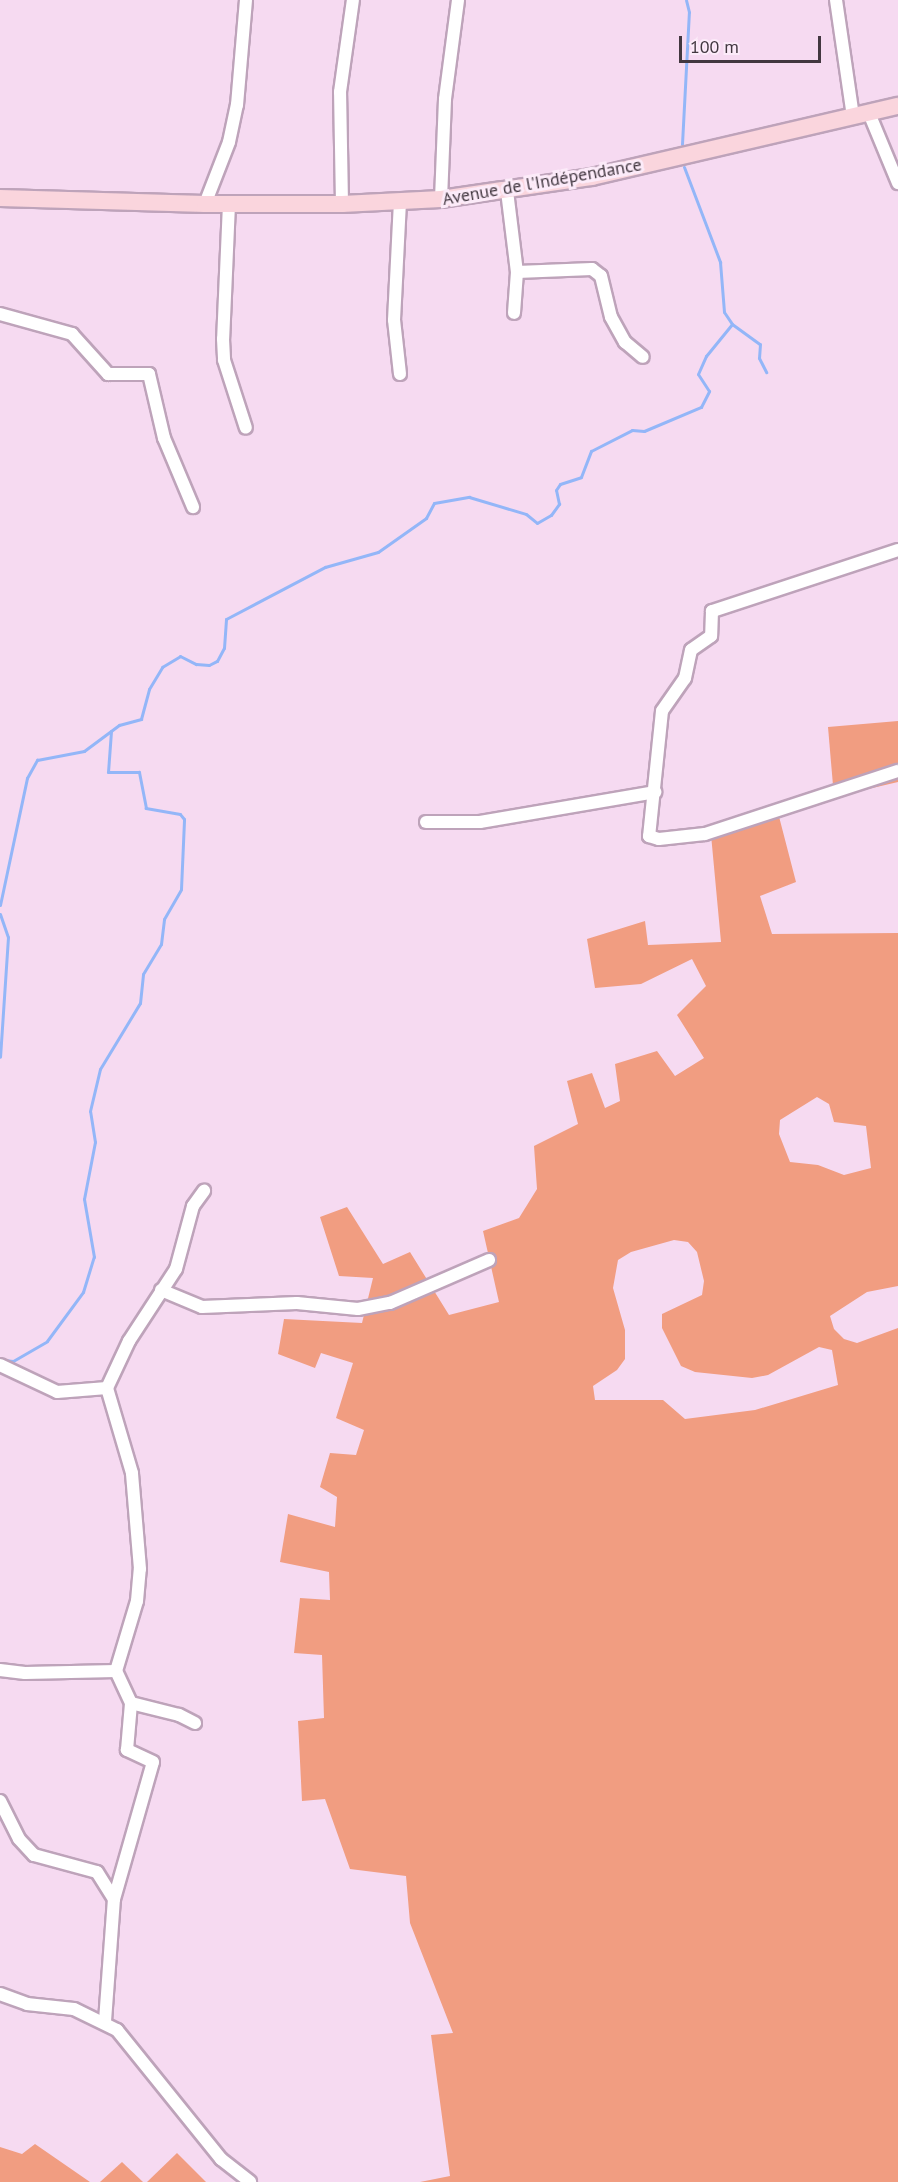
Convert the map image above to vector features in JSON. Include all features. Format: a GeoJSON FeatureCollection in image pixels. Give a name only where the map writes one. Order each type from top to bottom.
{"type":"FeatureCollection","features":[{"type":"Feature","properties":{"kind":"main road","name":"Avenue de l'Indépendance"},"geometry":{"type":"LineString","coordinates":[[0,198],[206,204],[400,203],[441,199],[592,177],[898,106]]}},
{"type":"Feature","properties":{"kind":"street"},"geometry":{"type":"LineString","coordinates":[[206,204],[229,142],[237,105],[246,0]]}},
{"type":"Feature","properties":{"kind":"street"},"geometry":{"type":"LineString","coordinates":[[342,204],[340,92],[353,0]]}},
{"type":"Feature","properties":{"kind":"street"},"geometry":{"type":"LineString","coordinates":[[441,199],[445,99],[458,0]]}},
{"type":"Feature","properties":{"kind":"street"},"geometry":{"type":"LineString","coordinates":[[836,0],[861,115],[898,183]]}},
{"type":"Feature","properties":{"kind":"street"},"geometry":{"type":"LineString","coordinates":[[507,191],[517,272],[514,313]]}},
{"type":"Feature","properties":{"kind":"street"},"geometry":{"type":"LineString","coordinates":[[400,203],[394,320],[400,374]]}},
{"type":"Feature","properties":{"kind":"street"},"geometry":{"type":"LineString","coordinates":[[229,204],[224,360],[246,428]]}},
{"type":"Feature","properties":{"kind":"street"},"geometry":{"type":"LineString","coordinates":[[517,272],[592,269],[601,276],[616,326],[625,342],[644,357]]}},
{"type":"Feature","properties":{"kind":"street"},"geometry":{"type":"LineString","coordinates":[[0,314],[72,334],[108,374],[149,374],[164,438],[193,507]]}},
{"type":"Feature","properties":{"kind":"street"},"geometry":{"type":"LineString","coordinates":[[898,550],[712,611],[711,636],[691,650],[685,678],[662,711],[650,836],[659,839],[705,834],[898,771]]}},
{"type":"Feature","properties":{"kind":"street"},"geometry":{"type":"LineString","coordinates":[[426,822],[480,822],[655,792]]}},
{"type":"Feature","properties":{"kind":"street"},"geometry":{"type":"LineString","coordinates":[[105,2021],[114,1899],[153,1762],[127,1750],[131,1703],[116,1671],[137,1601],[140,1569],[132,1473],[107,1388],[183,1254],[187,1226],[204,1191]]}},
{"type":"Feature","properties":{"kind":"street"},"geometry":{"type":"LineString","coordinates":[[161,1290],[202,1307],[297,1303],[358,1309],[390,1303],[489,1260]]}},
{"type":"Feature","properties":{"kind":"street"},"geometry":{"type":"LineString","coordinates":[[0,1365],[57,1392],[107,1388]]}},
{"type":"Feature","properties":{"kind":"street"},"geometry":{"type":"LineString","coordinates":[[0,1670],[25,1673],[116,1671]]}},
{"type":"Feature","properties":{"kind":"street"},"geometry":{"type":"LineString","coordinates":[[131,1703],[179,1715],[195,1723]]}},
{"type":"Feature","properties":{"kind":"street"},"geometry":{"type":"LineString","coordinates":[[0,1801],[19,1839],[34,1856],[97,1872],[114,1899]]}},
{"type":"Feature","properties":{"kind":"street"},"geometry":{"type":"LineString","coordinates":[[0,1994],[35,2006],[62,2006],[105,2021],[133,2044],[221,2159],[250,2182]]}},
{"type":"Feature","properties":{"kind":"shaded area"},"geometry":{"type":"Polygon","coordinates":[[[898,721],[898,782],[834,797],[828,727],[898,721]]]}},
{"type":"Feature","properties":{"kind":"shaded area"},"geometry":{"type":"Polygon","coordinates":[[[776,805],[796,882],[760,896],[772,934],[898,933],[898,1286],[867,1292],[830,1316],[834,1329],[844,1339],[857,1343],[898,1328],[898,2182],[420,2182],[450,2176],[431,2035],[453,2033],[410,1923],[406,1876],[350,1869],[325,1799],[302,1801],[298,1721],[324,1718],[322,1655],[294,1653],[300,1598],[330,1600],[329,1572],[280,1562],[288,1514],[335,1527],[337,1497],[320,1487],[330,1453],[356,1455],[364,1430],[336,1418],[353,1363],[321,1353],[315,1368],[278,1354],[284,1319],[362,1323],[373,1278],[339,1276],[320,1217],[347,1207],[383,1264],[410,1252],[449,1315],[499,1302],[483,1231],[519,1218],[537,1189],[534,1146],[578,1124],[567,1081],[592,1073],[605,1108],[620,1101],[615,1064],[657,1051],[675,1076],[704,1058],[677,1015],[706,986],[692,959],[641,984],[595,988],[587,939],[645,921],[648,945],[721,942],[710,824],[776,805]],[[817,1097],[780,1120],[779,1134],[790,1162],[818,1165],[844,1175],[871,1168],[866,1126],[834,1122],[829,1104],[817,1097]],[[674,1240],[631,1252],[618,1260],[613,1288],[625,1330],[625,1359],[617,1370],[593,1386],[595,1400],[663,1400],[685,1419],[755,1410],[838,1385],[832,1350],[819,1347],[768,1375],[752,1378],[695,1372],[681,1366],[662,1328],[662,1314],[702,1295],[704,1281],[697,1252],[688,1242],[674,1240]]]}},
{"type":"Feature","properties":{"kind":"shaded area"},"geometry":{"type":"Polygon","coordinates":[[[35,2144],[90,2182],[0,2182],[0,2147],[22,2154],[35,2144]]]}},
{"type":"Feature","properties":{"kind":"shaded area"},"geometry":{"type":"Polygon","coordinates":[[[177,2153],[206,2182],[147,2182],[177,2153]]]}},
{"type":"Feature","properties":{"kind":"shaded area"},"geometry":{"type":"Polygon","coordinates":[[[122,2162],[143,2182],[100,2182],[122,2162]]]}},
{"type":"Feature","properties":{"kind":"waterway"},"geometry":{"type":"LineString","coordinates":[[682,144],[689,12],[686,0]]}},
{"type":"Feature","properties":{"kind":"waterway"},"geometry":{"type":"LineString","coordinates":[[684,167],[720,262],[724,312],[732,324],[760,344],[759,358],[766,372]]}},
{"type":"Feature","properties":{"kind":"waterway"},"geometry":{"type":"LineString","coordinates":[[0,905],[27,778],[37,760],[84,751],[119,725],[141,719],[149,689],[162,667],[180,656],[196,664],[209,665],[217,661],[224,648],[226,619],[325,567],[378,552],[426,518],[434,503],[469,497],[526,514],[537,523],[551,515],[559,504],[556,490],[560,484],[581,477],[591,451],[632,430],[644,431],[701,407],[709,391],[698,374],[706,356],[732,324]]}},
{"type":"Feature","properties":{"kind":"waterway"},"geometry":{"type":"LineString","coordinates":[[4,1360],[13,1361],[47,1341],[83,1292],[94,1257],[84,1199],[95,1142],[90,1111],[100,1069],[140,1003],[143,974],[161,944],[164,919],[181,889],[184,819],[180,814],[146,808],[139,772],[108,772],[111,731]]}},
{"type":"Feature","properties":{"kind":"waterway"},"geometry":{"type":"LineString","coordinates":[[0,914],[8,937],[0,1057]]}}]}
